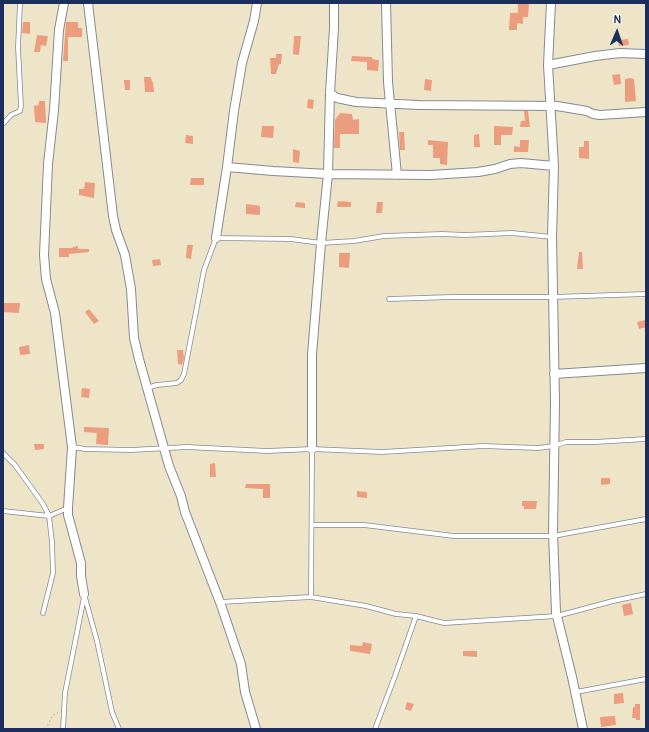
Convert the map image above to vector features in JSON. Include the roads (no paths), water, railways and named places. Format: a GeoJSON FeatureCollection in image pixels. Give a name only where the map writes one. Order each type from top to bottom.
{"type":"FeatureCollection","features":[{"type":"Feature","properties":{"kind":"street"},"geometry":{"type":"LineString","coordinates":[[64,3],[59,30],[54,110],[48,164],[44,255],[46,279],[54,313],[72,447],[68,508],[71,527],[81,563],[81,576],[84,594]]}},
{"type":"Feature","properties":{"kind":"street"},"geometry":{"type":"LineString","coordinates":[[88,3],[113,216],[116,230],[125,255],[131,288],[134,338],[164,449],[181,496],[186,517],[201,551],[241,664],[245,692],[256,729]]}},
{"type":"Feature","properties":{"kind":"street"},"geometry":{"type":"LineString","coordinates":[[216,238],[242,63],[254,21],[257,3]]}},
{"type":"Feature","properties":{"kind":"street"},"geometry":{"type":"LineString","coordinates":[[312,449],[312,355],[328,174],[334,3]]}},
{"type":"Feature","properties":{"kind":"street"},"geometry":{"type":"LineString","coordinates":[[386,3],[390,103],[397,175]]}},
{"type":"Feature","properties":{"kind":"street"},"geometry":{"type":"LineString","coordinates":[[551,3],[548,65],[554,166],[552,237],[554,374],[553,536],[557,616],[576,692],[583,729]]}},
{"type":"Feature","properties":{"kind":"street"},"geometry":{"type":"LineString","coordinates":[[548,65],[620,53],[646,54]]}},
{"type":"Feature","properties":{"kind":"street"},"geometry":{"type":"LineString","coordinates":[[330,94],[346,101],[419,105],[557,106],[587,111],[600,115],[646,112]]}},
{"type":"Feature","properties":{"kind":"street"},"geometry":{"type":"LineString","coordinates":[[227,167],[328,174],[431,175],[478,172],[510,164],[554,166]]}},
{"type":"Feature","properties":{"kind":"street"},"geometry":{"type":"LineString","coordinates":[[554,374],[646,368]]}},
{"type":"Feature","properties":{"kind":"lane"},"geometry":{"type":"LineString","coordinates":[[3,124],[11,115],[20,111],[21,106],[18,47],[20,3]]}},
{"type":"Feature","properties":{"kind":"lane"},"geometry":{"type":"LineString","coordinates":[[147,388],[157,384],[177,383],[181,380],[184,374],[204,270],[216,238],[290,239],[321,242],[354,241],[384,236],[442,234],[465,235],[512,232],[552,237]]}},
{"type":"Feature","properties":{"kind":"lane"},"geometry":{"type":"LineString","coordinates":[[389,299],[646,294]]}},
{"type":"Feature","properties":{"kind":"lane"},"geometry":{"type":"LineString","coordinates":[[72,447],[85,449],[164,449],[187,447],[267,451],[312,449],[382,452],[483,446],[538,448],[554,446],[566,442],[646,439]]}},
{"type":"Feature","properties":{"kind":"lane"},"geometry":{"type":"LineString","coordinates":[[312,449],[312,597]]}},
{"type":"Feature","properties":{"kind":"lane"},"geometry":{"type":"LineString","coordinates":[[3,453],[15,465],[43,504],[49,516],[53,573],[43,613]]}},
{"type":"Feature","properties":{"kind":"lane"},"geometry":{"type":"LineString","coordinates":[[3,511],[49,516],[68,508]]}},
{"type":"Feature","properties":{"kind":"lane"},"geometry":{"type":"LineString","coordinates":[[312,525],[364,526],[454,536],[553,536],[646,519]]}},
{"type":"Feature","properties":{"kind":"lane"},"geometry":{"type":"LineString","coordinates":[[63,729],[67,683],[84,594]]}},
{"type":"Feature","properties":{"kind":"lane"},"geometry":{"type":"LineString","coordinates":[[84,594],[97,641],[112,712],[119,729]]}},
{"type":"Feature","properties":{"kind":"lane"},"geometry":{"type":"LineString","coordinates":[[220,602],[312,597],[360,604],[396,614],[416,616],[444,623],[557,616],[646,594]]}},
{"type":"Feature","properties":{"kind":"lane"},"geometry":{"type":"LineString","coordinates":[[375,729],[416,616]]}},
{"type":"Feature","properties":{"kind":"lane"},"geometry":{"type":"LineString","coordinates":[[576,692],[646,679]]}}]}
